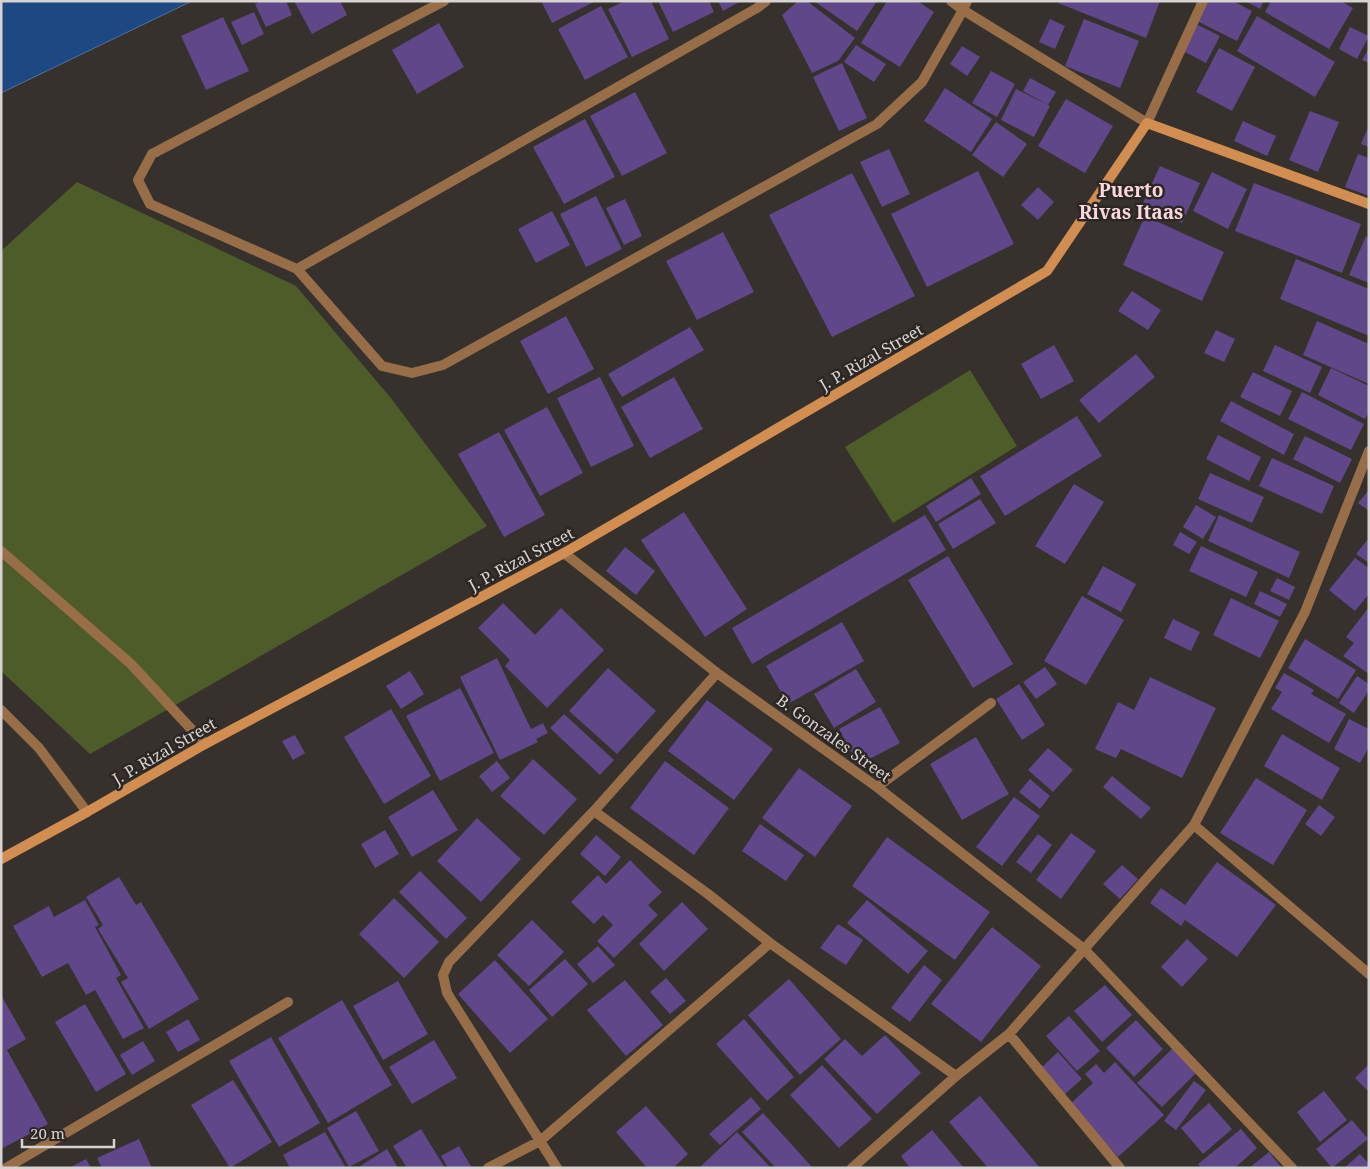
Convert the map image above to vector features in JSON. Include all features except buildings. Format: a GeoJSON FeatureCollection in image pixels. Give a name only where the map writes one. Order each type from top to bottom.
{"type":"FeatureCollection","features":[{"type":"Feature","properties":{"kind":"street"},"geometry":{"type":"LineString","coordinates":[[444,1],[152,154],[138,180],[150,204],[296,269],[382,366],[412,374],[443,365],[877,124],[922,82],[965,6]]}},
{"type":"Feature","properties":{"kind":"street"},"geometry":{"type":"LineString","coordinates":[[296,269],[748,13],[766,1]]}},
{"type":"Feature","properties":{"kind":"street"},"geometry":{"type":"LineString","coordinates":[[951,1],[965,6],[1147,123],[1369,204]]}},
{"type":"Feature","properties":{"kind":"street"},"geometry":{"type":"LineString","coordinates":[[1147,123],[1202,1]]}},
{"type":"Feature","properties":{"kind":"street","name":"J. P. Rizal Street"},"geometry":{"type":"LineString","coordinates":[[1,860],[205,744],[564,553],[1047,271],[1147,123]]}},
{"type":"Feature","properties":{"kind":"street"},"geometry":{"type":"LineString","coordinates":[[852,1168],[956,1076],[1010,1034],[1194,825],[1306,612],[1369,451]]}},
{"type":"Feature","properties":{"kind":"street"},"geometry":{"type":"LineString","coordinates":[[1,551],[131,664],[205,744]]}},
{"type":"Feature","properties":{"kind":"street","name":"B. Gonzales Street"},"geometry":{"type":"LineString","coordinates":[[564,553],[717,673],[877,787],[1084,949],[1292,1168]]}},
{"type":"Feature","properties":{"kind":"street"},"geometry":{"type":"LineString","coordinates":[[557,1168],[447,992],[443,975],[449,962],[594,811],[717,673]]}},
{"type":"Feature","properties":{"kind":"street"},"geometry":{"type":"LineString","coordinates":[[877,787],[991,703]]}},
{"type":"Feature","properties":{"kind":"street"},"geometry":{"type":"LineString","coordinates":[[1,710],[39,748],[86,812]]}},
{"type":"Feature","properties":{"kind":"street"},"geometry":{"type":"LineString","coordinates":[[594,811],[708,894],[770,943],[956,1076]]}},
{"type":"Feature","properties":{"kind":"street"},"geometry":{"type":"LineString","coordinates":[[1194,825],[1369,974]]}},
{"type":"Feature","properties":{"kind":"street"},"geometry":{"type":"LineString","coordinates":[[488,1168],[540,1141],[770,943]]}},
{"type":"Feature","properties":{"kind":"street"},"geometry":{"type":"LineString","coordinates":[[6,1168],[288,1002]]}},
{"type":"Feature","properties":{"kind":"street"},"geometry":{"type":"LineString","coordinates":[[1010,1034],[1120,1168]]}},
{"type":"Feature","properties":{"kind":"green space"},"geometry":{"type":"Polygon","coordinates":[[[77,182],[296,286],[390,397],[487,526],[90,754],[1,671],[1,251],[77,182]]]}},
{"type":"Feature","properties":{"kind":"green space"},"geometry":{"type":"Polygon","coordinates":[[[970,370],[1017,446],[893,523],[845,447],[970,370]]]}},
{"type":"Feature","properties":{"kind":"water"},"geometry":{"type":"Polygon","coordinates":[[[1,1],[192,1],[1,93],[1,1]]]}},
{"type":"Feature","properties":{"kind":"district","name":"Puerto Rivas Itaas"},"geometry":{"type":"Point","coordinates":[1131,201]}}]}
